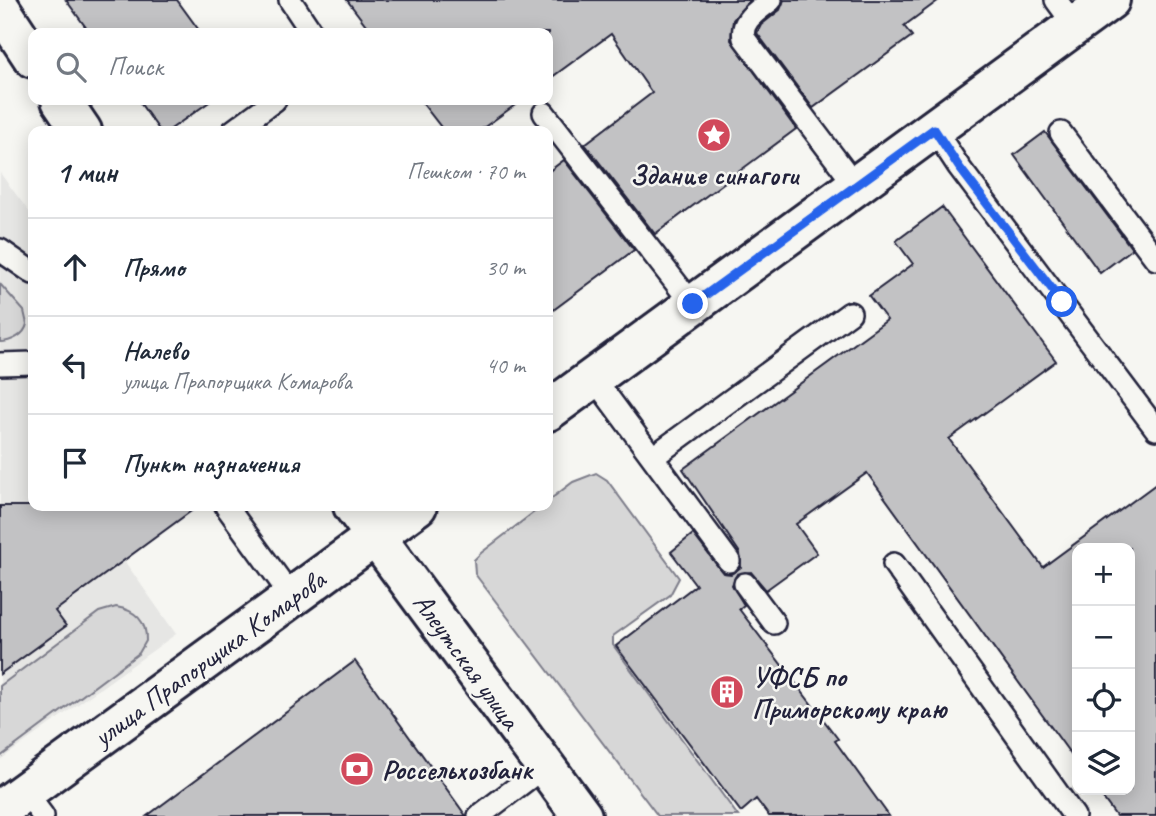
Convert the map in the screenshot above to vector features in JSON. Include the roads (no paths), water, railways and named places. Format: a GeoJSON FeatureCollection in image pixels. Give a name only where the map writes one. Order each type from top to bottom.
{"type":"FeatureCollection","features":[{"type":"Feature","properties":{"kind":"main road"},"geometry":{"type":"LineString","coordinates":[[553,407],[934,129],[1066,13],[1110,0]]}},
{"type":"Feature","properties":{"kind":"main road"},"geometry":{"type":"LineString","coordinates":[[0,8],[28,50]]}},
{"type":"Feature","properties":{"kind":"main road"},"geometry":{"type":"LineString","coordinates":[[64,105],[79,126]]}},
{"type":"Feature","properties":{"kind":"main road","name":"Алеутская улица"},"geometry":{"type":"LineString","coordinates":[[357,511],[582,816]]}},
{"type":"Feature","properties":{"kind":"main road","name":"улица Прапорщика Комарова"},"geometry":{"type":"LineString","coordinates":[[23,806],[292,597],[410,511]]}},
{"type":"Feature","properties":{"kind":"lane"},"geometry":{"type":"LineString","coordinates":[[290,0],[309,28]]}},
{"type":"Feature","properties":{"kind":"lane"},"geometry":{"type":"LineString","coordinates":[[771,0],[747,20],[742,31],[744,38],[856,186]]}},
{"type":"Feature","properties":{"kind":"lane"},"geometry":{"type":"LineString","coordinates":[[240,126],[268,105]]}},
{"type":"Feature","properties":{"kind":"lane"},"geometry":{"type":"LineString","coordinates":[[544,113],[693,304]]}},
{"type":"Feature","properties":{"kind":"lane"},"geometry":{"type":"LineString","coordinates":[[934,129],[959,167],[1156,429]]}},
{"type":"Feature","properties":{"kind":"lane"},"geometry":{"type":"LineString","coordinates":[[1061,133],[1156,259]]}},
{"type":"Feature","properties":{"kind":"lane"},"geometry":{"type":"LineString","coordinates":[[0,250],[28,270]]}},
{"type":"Feature","properties":{"kind":"lane"},"geometry":{"type":"LineString","coordinates":[[653,457],[850,313]]}},
{"type":"Feature","properties":{"kind":"lane"},"geometry":{"type":"LineString","coordinates":[[0,364],[28,363]]}},
{"type":"Feature","properties":{"kind":"lane"},"geometry":{"type":"LineString","coordinates":[[593,377],[729,561]]}},
{"type":"Feature","properties":{"kind":"lane"},"geometry":{"type":"LineString","coordinates":[[230,511],[292,597]]}},
{"type":"Feature","properties":{"kind":"lane"},"geometry":{"type":"LineString","coordinates":[[894,565],[1074,816]]}},
{"type":"Feature","properties":{"kind":"lane"},"geometry":{"type":"LineString","coordinates":[[745,584],[774,623]]}},
{"type":"Feature","properties":{"kind":"lane"},"geometry":{"type":"LineString","coordinates":[[479,816],[545,766]]}},
{"type":"Feature","properties":{"kind":"place","name":"Здание синагоги"},"geometry":{"type":"Point","coordinates":[714,135]}},
{"type":"Feature","properties":{"kind":"place","name":"УФСБ по Приморскому краю"},"geometry":{"type":"Point","coordinates":[727,692]}},
{"type":"Feature","properties":{"kind":"place","name":"Россельхозбанк"},"geometry":{"type":"Point","coordinates":[357,769]}}]}
